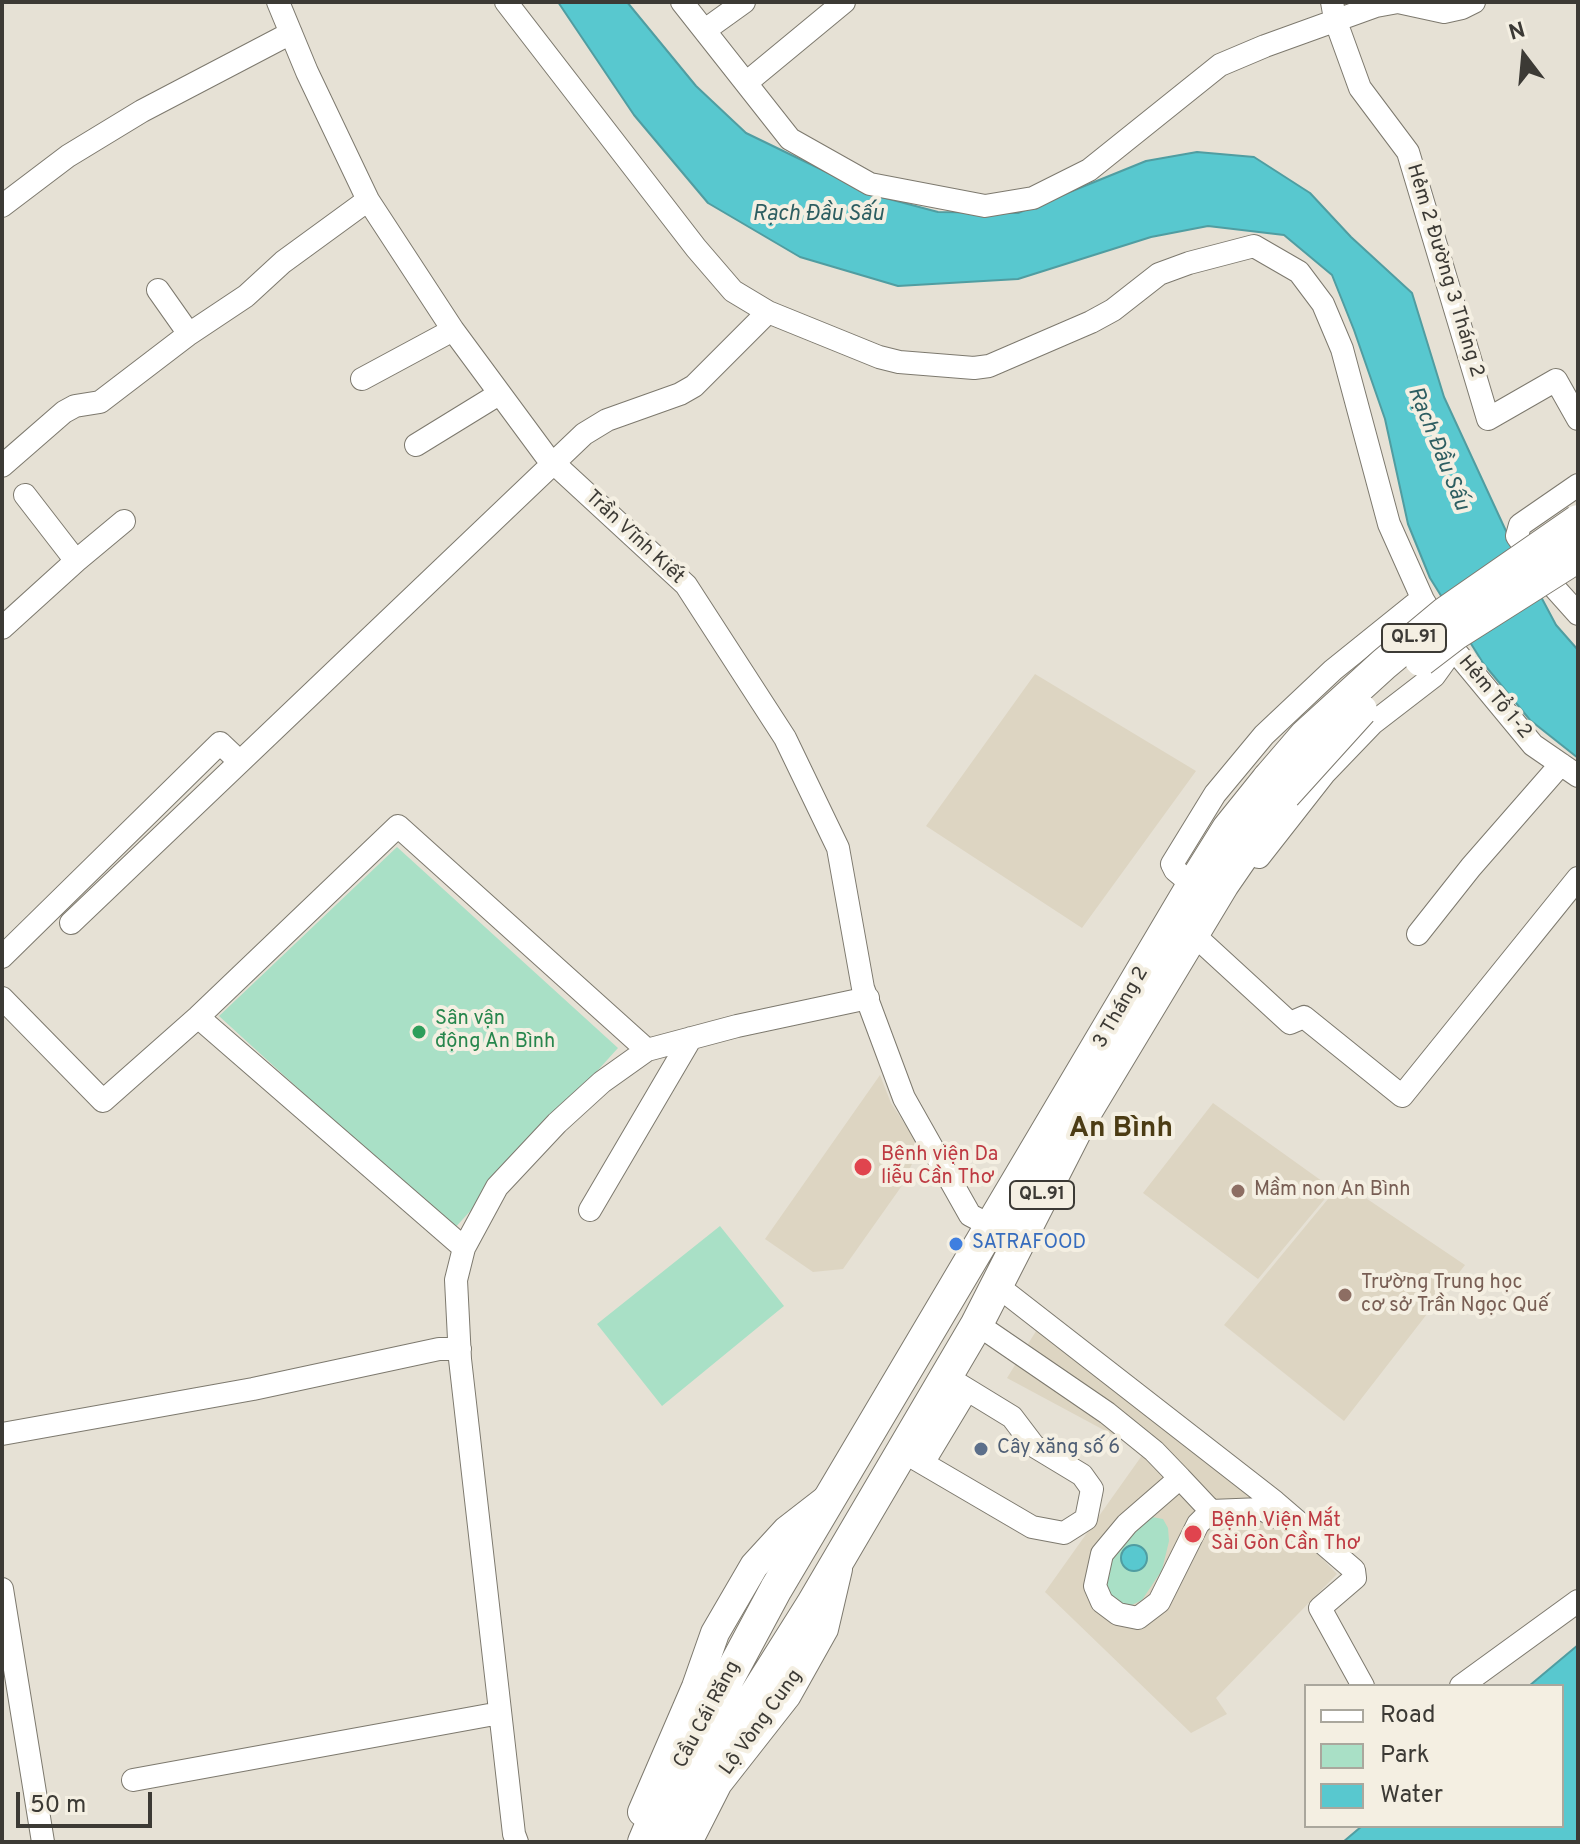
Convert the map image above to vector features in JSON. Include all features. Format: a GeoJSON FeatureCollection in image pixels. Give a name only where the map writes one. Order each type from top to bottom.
{"type":"FeatureCollection","features":[{"type":"Feature","properties":{"kind":"highway","name":"3 Tháng 2"},"geometry":{"type":"LineString","coordinates":[[776,1589],[993,1227],[1208,884],[1277,786],[1306,735],[1444,614],[1578,521]]}},
{"type":"Feature","properties":{"kind":"highway","name":"3 Tháng 2"},"geometry":{"type":"LineString","coordinates":[[1277,786],[1367,703],[1455,634],[1578,556]]}},
{"type":"Feature","properties":{"kind":"highway","name":"3 Tháng 2"},"geometry":{"type":"LineString","coordinates":[[812,1605],[841,1556],[912,1457],[956,1383],[995,1284],[1082,1118],[1193,934],[1208,884]]}},
{"type":"Feature","properties":{"kind":"highway","name":"Cầu Cái Răng"},"geometry":{"type":"LineString","coordinates":[[644,1842],[658,1809],[776,1589]]}},
{"type":"Feature","properties":{"kind":"highway","name":"Cầu Cái Răng"},"geometry":{"type":"LineString","coordinates":[[667,1842],[673,1826],[812,1605]]}},
{"type":"Feature","properties":{"kind":"main road"},"geometry":{"type":"LineString","coordinates":[[629,1842],[696,1687],[715,1633],[754,1566],[787,1530],[834,1494]]}},
{"type":"Feature","properties":{"kind":"main road","name":"Lộ Vòng Cung"},"geometry":{"type":"LineString","coordinates":[[688,1842],[718,1783],[787,1695],[824,1629],[841,1556]]}},
{"type":"Feature","properties":{"kind":"street","name":"Trần Vĩnh Kiết"},"geometry":{"type":"LineString","coordinates":[[278,2],[368,200],[453,330],[554,464],[686,585],[785,738],[838,848],[863,988],[904,1098],[970,1215],[993,1227]]}},
{"type":"Feature","properties":{"kind":"street","name":"Hẻm Tổ 1-2"},"geometry":{"type":"LineString","coordinates":[[506,2],[720,278],[746,300],[768,312],[879,357],[899,362],[974,368],[989,366],[1091,322],[1113,310],[1159,274],[1254,246],[1299,272],[1323,304],[1342,349],[1389,524],[1423,600],[1451,646],[1533,745],[1569,770]]}},
{"type":"Feature","properties":{"kind":"street"},"geometry":{"type":"LineString","coordinates":[[682,2],[790,139],[870,184],[985,206],[1033,198],[1089,170],[1220,65],[1333,11],[1398,2],[1444,12],[1474,2]]}},
{"type":"Feature","properties":{"kind":"street"},"geometry":{"type":"LineString","coordinates":[[705,30],[744,2]]}},
{"type":"Feature","properties":{"kind":"street"},"geometry":{"type":"LineString","coordinates":[[746,83],[844,2]]}},
{"type":"Feature","properties":{"kind":"street","name":"Hẻm 2 Đường 3 Tháng 2"},"geometry":{"type":"LineString","coordinates":[[1333,11],[1360,88],[1408,152],[1488,419],[1556,380],[1578,419]]}},
{"type":"Feature","properties":{"kind":"street"},"geometry":{"type":"LineString","coordinates":[[2,206],[68,156],[142,111],[291,33]]}},
{"type":"Feature","properties":{"kind":"street"},"geometry":{"type":"LineString","coordinates":[[2,466],[64,412],[75,406],[100,402],[189,334],[237,303],[303,246],[368,200]]}},
{"type":"Feature","properties":{"kind":"street"},"geometry":{"type":"LineString","coordinates":[[158,290],[189,334]]}},
{"type":"Feature","properties":{"kind":"street"},"geometry":{"type":"LineString","coordinates":[[71,923],[595,426],[694,386],[768,312]]}},
{"type":"Feature","properties":{"kind":"street"},"geometry":{"type":"LineString","coordinates":[[362,379],[453,330]]}},
{"type":"Feature","properties":{"kind":"street"},"geometry":{"type":"LineString","coordinates":[[416,445],[499,394]]}},
{"type":"Feature","properties":{"kind":"street"},"geometry":{"type":"LineString","coordinates":[[1578,485],[1520,525],[1517,536],[1552,585],[1578,614]]}},
{"type":"Feature","properties":{"kind":"street"},"geometry":{"type":"LineString","coordinates":[[25,495],[76,561]]}},
{"type":"Feature","properties":{"kind":"street"},"geometry":{"type":"LineString","coordinates":[[2,628],[124,521]]}},
{"type":"Feature","properties":{"kind":"street"},"geometry":{"type":"LineString","coordinates":[[1552,585],[1578,569]]}},
{"type":"Feature","properties":{"kind":"street"},"geometry":{"type":"LineString","coordinates":[[1423,600],[1333,670],[1264,735],[1215,794],[1172,864],[1175,870],[1208,884],[1235,886],[1324,774],[1373,723],[1434,676],[1447,658],[1451,646]]}},
{"type":"Feature","properties":{"kind":"street"},"geometry":{"type":"LineString","coordinates":[[2,957],[220,743],[240,762]]}},
{"type":"Feature","properties":{"kind":"street"},"geometry":{"type":"LineString","coordinates":[[1418,934],[1471,867],[1569,770]]}},
{"type":"Feature","properties":{"kind":"street"},"geometry":{"type":"LineString","coordinates":[[2,998],[103,1101],[198,1017],[398,826],[647,1050]]}},
{"type":"Feature","properties":{"kind":"street"},"geometry":{"type":"LineString","coordinates":[[1193,934],[1290,1023],[1304,1017],[1402,1096],[1578,878]]}},
{"type":"Feature","properties":{"kind":"street"},"geometry":{"type":"LineString","coordinates":[[517,1842],[460,1349],[456,1280],[464,1248],[497,1187],[557,1123],[602,1082],[647,1050],[868,998]]}},
{"type":"Feature","properties":{"kind":"street"},"geometry":{"type":"LineString","coordinates":[[198,1017],[464,1248]]}},
{"type":"Feature","properties":{"kind":"street"},"geometry":{"type":"LineString","coordinates":[[590,1210],[691,1038]]}},
{"type":"Feature","properties":{"kind":"street"},"geometry":{"type":"LineString","coordinates":[[995,1284],[1275,1502],[1354,1570],[1355,1578],[1320,1608],[1362,1684]]}},
{"type":"Feature","properties":{"kind":"street"},"geometry":{"type":"LineString","coordinates":[[977,1324],[1107,1413],[1154,1451],[1211,1511]]}},
{"type":"Feature","properties":{"kind":"street"},"geometry":{"type":"LineString","coordinates":[[2,1434],[253,1389],[439,1349],[460,1349]]}},
{"type":"Feature","properties":{"kind":"street"},"geometry":{"type":"LineString","coordinates":[[912,1457],[1032,1527],[1064,1533],[1086,1519],[1092,1489],[1082,1475],[1034,1446],[1012,1417],[956,1383]]}},
{"type":"Feature","properties":{"kind":"street"},"geometry":{"type":"LineString","coordinates":[[1180,1478],[1127,1524],[1102,1554],[1095,1586],[1102,1602],[1118,1614],[1138,1618],[1159,1602],[1198,1524],[1211,1511],[1262,1509],[1276,1517]]}},
{"type":"Feature","properties":{"kind":"street"},"geometry":{"type":"LineString","coordinates":[[2,1589],[43,1842]]}},
{"type":"Feature","properties":{"kind":"street"},"geometry":{"type":"LineString","coordinates":[[1464,1684],[1578,1601]]}},
{"type":"Feature","properties":{"kind":"street"},"geometry":{"type":"LineString","coordinates":[[133,1780],[500,1713]]}},
{"type":"Feature","properties":{"kind":"shaded area"},"geometry":{"type":"Polygon","coordinates":[[[1035,674],[1196,771],[1082,928],[926,826],[1035,674]]]}},
{"type":"Feature","properties":{"kind":"shaded area","name":"Bệnh viện Da liễu Cần Thơ"},"geometry":{"type":"Polygon","coordinates":[[[880,1075],[891,1103],[920,1147],[901,1187],[843,1269],[813,1272],[765,1239],[880,1075]]]}},
{"type":"Feature","properties":{"kind":"shaded area","name":"Mầm non An Bình"},"geometry":{"type":"Polygon","coordinates":[[[1213,1103],[1333,1189],[1258,1279],[1143,1193],[1213,1103]]]}},
{"type":"Feature","properties":{"kind":"shaded area","name":"Trường Trung học cơ sở Trần Ngọc Quế"},"geometry":{"type":"Polygon","coordinates":[[[1342,1182],[1465,1265],[1344,1421],[1224,1325],[1342,1182]]]}},
{"type":"Feature","properties":{"kind":"shaded area","name":"Bệnh Viện Mắt Sài Gòn Cần Thơ"},"geometry":{"type":"Polygon","coordinates":[[[1041,1323],[1260,1494],[1337,1574],[1216,1698],[1227,1714],[1191,1733],[1045,1592],[1143,1454],[1007,1378],[1041,1323]]]}},
{"type":"Feature","properties":{"kind":"green space","name":"Sân vận động An Bình"},"geometry":{"type":"Polygon","coordinates":[[[397,847],[618,1048],[453,1230],[219,1016],[397,847]]]}},
{"type":"Feature","properties":{"kind":"green space"},"geometry":{"type":"Polygon","coordinates":[[[720,1226],[784,1306],[662,1406],[597,1324],[720,1226]]]}},
{"type":"Feature","properties":{"kind":"green space"},"geometry":{"type":"Polygon","coordinates":[[[1152,1517],[1163,1519],[1168,1528],[1169,1541],[1162,1570],[1142,1600],[1128,1607],[1107,1600],[1104,1578],[1107,1568],[1125,1536],[1152,1517]]]}},
{"type":"Feature","properties":{"kind":"water","name":"Rạch Đầu Sấu"},"geometry":{"type":"Polygon","coordinates":[[[558,2],[627,2],[696,86],[746,133],[874,195],[938,212],[1018,213],[1146,161],[1197,152],[1254,157],[1310,193],[1351,237],[1412,293],[1444,397],[1506,531],[1556,625],[1578,650],[1578,758],[1530,720],[1483,663],[1430,578],[1408,524],[1385,419],[1332,275],[1284,235],[1208,226],[1151,237],[1018,279],[898,286],[800,257],[708,203],[634,115],[558,2]]]}},
{"type":"Feature","properties":{"kind":"water"},"geometry":{"type":"Polygon","coordinates":[[[1134,1545],[1143,1549],[1147,1558],[1143,1567],[1134,1571],[1125,1567],[1121,1558],[1125,1549],[1134,1545]]]}},
{"type":"Feature","properties":{"kind":"water"},"geometry":{"type":"Polygon","coordinates":[[[1578,1645],[1578,1842],[1343,1842],[1360,1828],[1564,1828],[1564,1684],[1531,1684],[1578,1645]]]}},
{"type":"Feature","properties":{"kind":"place","name":"Sân vận động An Bình"},"geometry":{"type":"Point","coordinates":[419,1032]}},
{"type":"Feature","properties":{"kind":"place","name":"Bệnh viện Da liễu Cần Thơ"},"geometry":{"type":"Point","coordinates":[863,1167]}},
{"type":"Feature","properties":{"kind":"place","name":"Mầm non An Bình"},"geometry":{"type":"Point","coordinates":[1238,1191]}},
{"type":"Feature","properties":{"kind":"place","name":"SATRAFOOD"},"geometry":{"type":"Point","coordinates":[956,1244]}},
{"type":"Feature","properties":{"kind":"place","name":"Trường Trung học cơ sở Trần Ngọc Quế"},"geometry":{"type":"Point","coordinates":[1345,1295]}},
{"type":"Feature","properties":{"kind":"place","name":"Cây xăng số 6"},"geometry":{"type":"Point","coordinates":[981,1449]}},
{"type":"Feature","properties":{"kind":"place","name":"Bệnh Viện Mắt Sài Gòn Cần Thơ"},"geometry":{"type":"Point","coordinates":[1193,1534]}},
{"type":"Feature","properties":{"kind":"district","name":"An Bình"},"geometry":{"type":"Point","coordinates":[1121,1130]}}]}
